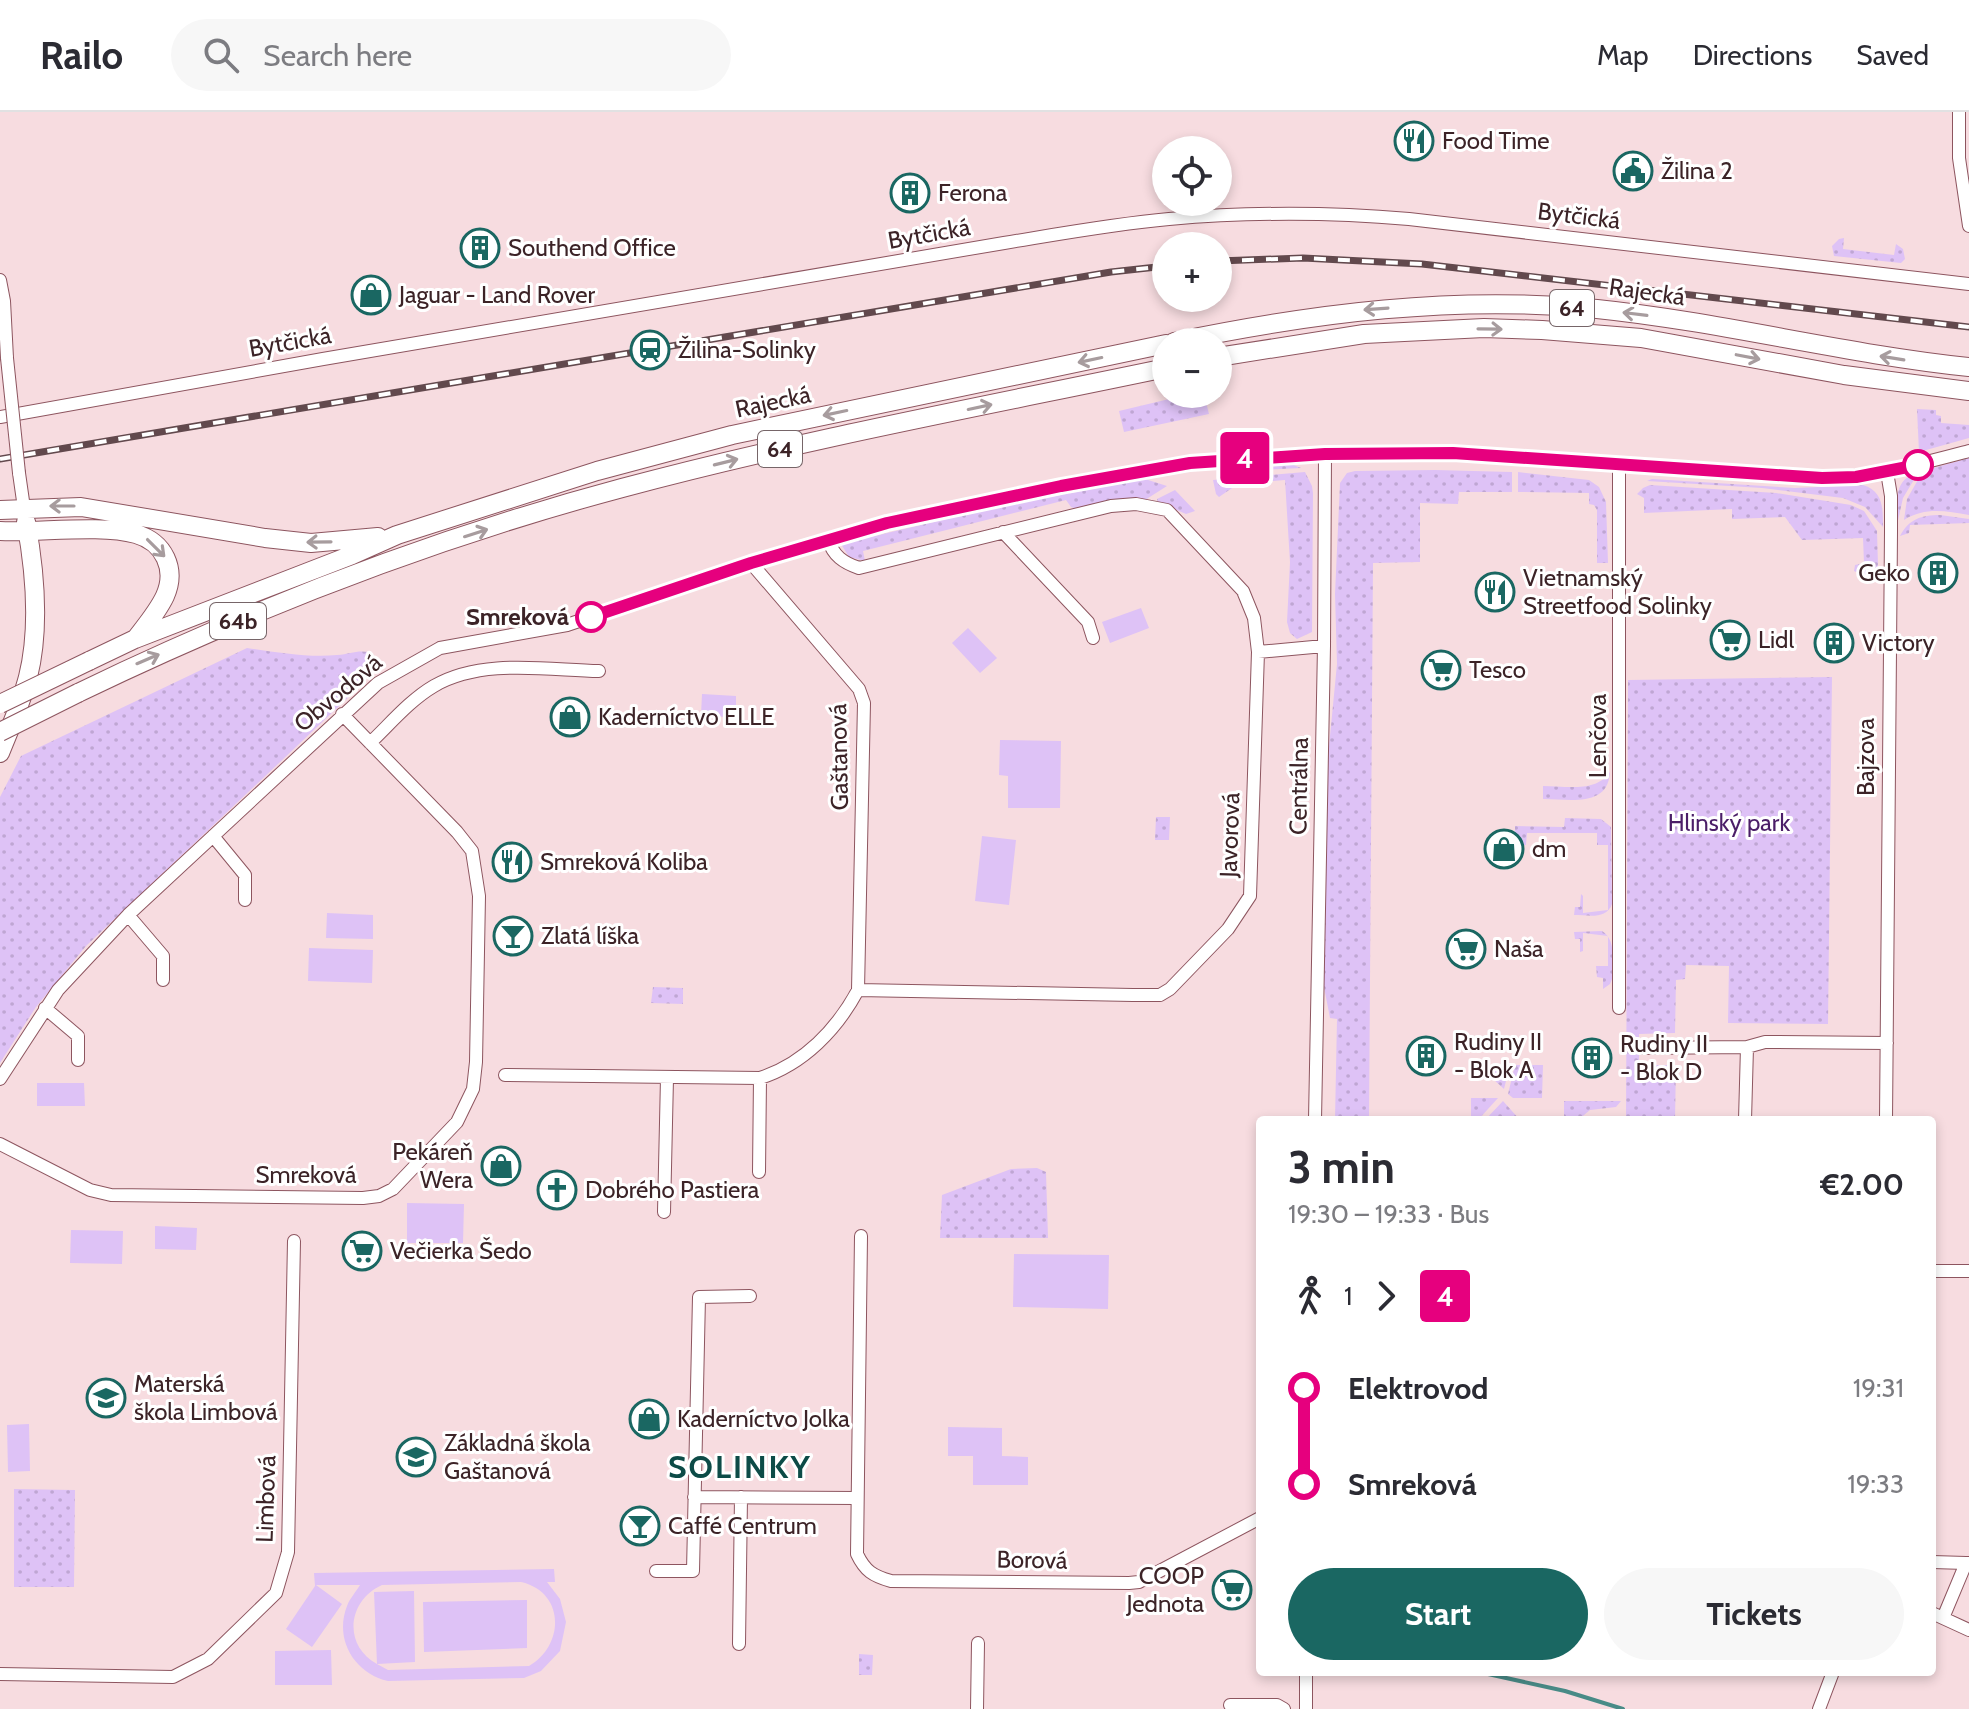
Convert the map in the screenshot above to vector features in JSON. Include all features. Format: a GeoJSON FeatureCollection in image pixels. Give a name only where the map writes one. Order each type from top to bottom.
{"type":"FeatureCollection","features":[{"type":"Feature","properties":{"kind":"main road","name":"Rajecká"},"geometry":{"type":"LineString","coordinates":[[1232,331],[1361,310],[1483,304],[1544,305],[1643,315],[1847,351],[1969,367]]}},
{"type":"Feature","properties":{"kind":"main road","name":"Rajecká"},"geometry":{"type":"LineString","coordinates":[[1232,355],[1364,334],[1484,328],[1542,330],[1641,338],[1844,375],[1969,391]]}},
{"type":"Feature","properties":{"kind":"main road","name":"Rajecká"},"geometry":{"type":"LineString","coordinates":[[397,535],[597,471],[732,435],[1152,347]]}},
{"type":"Feature","properties":{"kind":"main road","name":"Rajecká"},"geometry":{"type":"LineString","coordinates":[[402,558],[618,489],[735,459],[1152,371]]}},
{"type":"Feature","properties":{"kind":"main road"},"geometry":{"type":"LineString","coordinates":[[0,510],[81,507],[311,543],[397,535]]}},
{"type":"Feature","properties":{"kind":"main road"},"geometry":{"type":"LineString","coordinates":[[0,753],[29,675],[34,639],[24,508]]}},
{"type":"Feature","properties":{"kind":"main road"},"geometry":{"type":"LineString","coordinates":[[0,531],[107,531],[134,533],[151,540],[164,551],[169,566],[169,583],[165,596],[135,639]]}},
{"type":"Feature","properties":{"kind":"main road","name":"64b"},"geometry":{"type":"LineString","coordinates":[[0,704],[135,639],[397,535]]}},
{"type":"Feature","properties":{"kind":"main road","name":"64b"},"geometry":{"type":"LineString","coordinates":[[0,732],[140,663],[273,607],[402,558]]}},
{"type":"Feature","properties":{"kind":"street"},"geometry":{"type":"LineString","coordinates":[[1959,112],[1959,158],[1969,226]]}},
{"type":"Feature","properties":{"kind":"street","name":"Bytčická"},"geometry":{"type":"LineString","coordinates":[[0,417],[1004,243],[1105,227],[1219,215],[1316,214],[1409,219],[1969,284]]}},
{"type":"Feature","properties":{"kind":"street"},"geometry":{"type":"LineString","coordinates":[[0,280],[24,508]]}},
{"type":"Feature","properties":{"kind":"street","name":"Obvodová"},"geometry":{"type":"LineString","coordinates":[[0,1079],[45,1008],[85,959],[128,915],[378,683],[440,648],[567,625],[828,539],[968,505],[1150,470],[1233,459],[1325,454],[1495,454],[1799,477],[1856,477],[1969,451]]}},
{"type":"Feature","properties":{"kind":"street","name":"Centrálna"},"geometry":{"type":"LineString","coordinates":[[1315,1116],[1325,454]]}},
{"type":"Feature","properties":{"kind":"street","name":"Lenčova"},"geometry":{"type":"LineString","coordinates":[[1619,465],[1619,1008]]}},
{"type":"Feature","properties":{"kind":"street","name":"Bajzova"},"geometry":{"type":"LineString","coordinates":[[1886,1116],[1891,532],[1887,472]]}},
{"type":"Feature","properties":{"kind":"street","name":"Javorová"},"geometry":{"type":"LineString","coordinates":[[828,539],[831,549],[845,563],[859,568],[1111,506],[1136,504],[1167,510],[1243,591],[1254,618],[1258,652],[1250,896],[1228,929],[1170,989],[1160,995],[858,990]]}},
{"type":"Feature","properties":{"kind":"street"},"geometry":{"type":"LineString","coordinates":[[1003,532],[1088,622],[1093,638]]}},
{"type":"Feature","properties":{"kind":"street","name":"Gaštanová"},"geometry":{"type":"LineString","coordinates":[[751,563],[859,689],[864,703],[858,990]]}},
{"type":"Feature","properties":{"kind":"street"},"geometry":{"type":"LineString","coordinates":[[1258,652],[1324,646]]}},
{"type":"Feature","properties":{"kind":"street"},"geometry":{"type":"LineString","coordinates":[[370,743],[416,699],[435,685],[459,674],[514,669],[599,671]]}},
{"type":"Feature","properties":{"kind":"street","name":"Smreková"},"geometry":{"type":"LineString","coordinates":[[0,1144],[90,1190],[111,1195],[363,1198],[379,1196],[393,1189],[457,1122],[471,1097],[476,1062],[479,915],[472,851],[342,714]]}},
{"type":"Feature","properties":{"kind":"street"},"geometry":{"type":"LineString","coordinates":[[213,836],[245,875],[245,900]]}},
{"type":"Feature","properties":{"kind":"street"},"geometry":{"type":"LineString","coordinates":[[128,915],[163,956],[163,980]]}},
{"type":"Feature","properties":{"kind":"street"},"geometry":{"type":"LineString","coordinates":[[505,1075],[760,1078],[798,1062],[845,1015],[858,990]]}},
{"type":"Feature","properties":{"kind":"street"},"geometry":{"type":"LineString","coordinates":[[45,1008],[78,1036],[78,1060]]}},
{"type":"Feature","properties":{"kind":"street"},"geometry":{"type":"LineString","coordinates":[[1643,1048],[1747,1047],[1765,1042],[1887,1043]]}},
{"type":"Feature","properties":{"kind":"street"},"geometry":{"type":"LineString","coordinates":[[1745,1116],[1747,1047]]}},
{"type":"Feature","properties":{"kind":"street"},"geometry":{"type":"LineString","coordinates":[[664,1212],[667,1078]]}},
{"type":"Feature","properties":{"kind":"street"},"geometry":{"type":"LineString","coordinates":[[759,1172],[760,1078]]}},
{"type":"Feature","properties":{"kind":"street","name":"Borová"},"geometry":{"type":"LineString","coordinates":[[861,1236],[857,1554],[864,1569],[891,1581],[1139,1582],[1256,1520]]}},
{"type":"Feature","properties":{"kind":"street","name":"Limbová"},"geometry":{"type":"LineString","coordinates":[[0,1674],[173,1677],[208,1659],[276,1593],[288,1552],[294,1241]]}},
{"type":"Feature","properties":{"kind":"street"},"geometry":{"type":"LineString","coordinates":[[1936,1271],[1969,1271]]}},
{"type":"Feature","properties":{"kind":"street"},"geometry":{"type":"LineString","coordinates":[[656,1571],[693,1571],[699,1297],[750,1296]]}},
{"type":"Feature","properties":{"kind":"street"},"geometry":{"type":"LineString","coordinates":[[694,1497],[857,1498]]}},
{"type":"Feature","properties":{"kind":"street"},"geometry":{"type":"LineString","coordinates":[[739,1644],[741,1497]]}},
{"type":"Feature","properties":{"kind":"street"},"geometry":{"type":"LineString","coordinates":[[1936,1562],[1968,1563],[1937,1615],[1969,1630]]}},
{"type":"Feature","properties":{"kind":"street"},"geometry":{"type":"LineString","coordinates":[[977,1709],[978,1643]]}},
{"type":"Feature","properties":{"kind":"street"},"geometry":{"type":"LineString","coordinates":[[1306,1676],[1306,1709]]}},
{"type":"Feature","properties":{"kind":"street"},"geometry":{"type":"LineString","coordinates":[[1819,1709],[1831,1676]]}},
{"type":"Feature","properties":{"kind":"street"},"geometry":{"type":"LineString","coordinates":[[1230,1705],[1277,1705],[1284,1709]]}},
{"type":"Feature","properties":{"kind":"green space"},"geometry":{"type":"Polygon","coordinates":[[[1844,238],[1843,249],[1894,255],[1896,244],[1903,249],[1905,259],[1901,263],[1834,256],[1832,246],[1844,238]]]}},
{"type":"Feature","properties":{"kind":"green space"},"geometry":{"type":"Polygon","coordinates":[[[1152,403],[1152,408],[1208,408],[1209,414],[1124,432],[1119,411],[1152,403]]]}},
{"type":"Feature","properties":{"kind":"green space"},"geometry":{"type":"Polygon","coordinates":[[[1917,409],[1936,410],[1936,415],[1941,416],[1941,423],[1969,425],[1969,438],[1919,452],[1917,409]]]}},
{"type":"Feature","properties":{"kind":"green space"},"geometry":{"type":"Polygon","coordinates":[[[1969,458],[1969,515],[1927,512],[1904,520],[1907,499],[1923,471],[1969,458]]]}},
{"type":"Feature","properties":{"kind":"green space"},"geometry":{"type":"Polygon","coordinates":[[[1291,464],[1301,468],[1236,471],[1236,468],[1291,464]]]}},
{"type":"Feature","properties":{"kind":"green space"},"geometry":{"type":"Polygon","coordinates":[[[1305,472],[1313,493],[1312,632],[1297,639],[1290,633],[1287,622],[1290,562],[1285,480],[1235,486],[1219,497],[1213,480],[1305,472]]]}},
{"type":"Feature","properties":{"kind":"green space"},"geometry":{"type":"Polygon","coordinates":[[[1512,472],[1512,492],[1459,492],[1458,504],[1420,503],[1420,562],[1373,563],[1369,1116],[1335,1116],[1337,1019],[1330,1018],[1323,982],[1327,767],[1337,664],[1335,594],[1340,483],[1347,473],[1512,472]]]}},
{"type":"Feature","properties":{"kind":"green space"},"geometry":{"type":"Polygon","coordinates":[[[1518,472],[1589,480],[1599,487],[1606,502],[1608,563],[1597,563],[1597,510],[1589,504],[1589,493],[1518,492],[1518,472]]]}},
{"type":"Feature","properties":{"kind":"green space"},"geometry":{"type":"Polygon","coordinates":[[[1918,473],[1903,498],[1897,525],[1900,486],[1904,480],[1918,473]]]}},
{"type":"Feature","properties":{"kind":"green space"},"geometry":{"type":"Polygon","coordinates":[[[1145,479],[1167,486],[1145,500],[1117,499],[1077,509],[1066,500],[863,551],[865,561],[849,557],[841,544],[992,508],[1145,479]]]}},
{"type":"Feature","properties":{"kind":"green space"},"geometry":{"type":"Polygon","coordinates":[[[1647,481],[1795,488],[1863,485],[1878,496],[1883,527],[1865,507],[1843,498],[1762,488],[1647,481]]]}},
{"type":"Feature","properties":{"kind":"green space"},"geometry":{"type":"Polygon","coordinates":[[[1650,485],[1776,493],[1851,505],[1864,511],[1877,531],[1878,566],[1865,576],[1854,571],[1855,565],[1864,563],[1863,538],[1802,540],[1785,517],[1732,519],[1732,509],[1644,513],[1644,498],[1637,494],[1650,485]]]}},
{"type":"Feature","properties":{"kind":"green space"},"geometry":{"type":"Polygon","coordinates":[[[1175,490],[1195,511],[1186,514],[1158,502],[1157,499],[1175,490]]]}},
{"type":"Feature","properties":{"kind":"green space"},"geometry":{"type":"Polygon","coordinates":[[[1940,515],[1969,519],[1969,523],[1910,525],[1909,533],[1900,536],[1907,526],[1916,519],[1940,515]]]}},
{"type":"Feature","properties":{"kind":"green space"},"geometry":{"type":"Polygon","coordinates":[[[1141,608],[1149,628],[1110,643],[1102,622],[1141,608]]]}},
{"type":"Feature","properties":{"kind":"green space"},"geometry":{"type":"Polygon","coordinates":[[[968,628],[997,658],[980,673],[952,643],[968,628]]]}},
{"type":"Feature","properties":{"kind":"green space"},"geometry":{"type":"Polygon","coordinates":[[[247,648],[315,656],[369,652],[370,668],[356,690],[86,946],[36,1007],[0,1063],[0,797],[21,756],[247,648]]]}},
{"type":"Feature","properties":{"kind":"green space","name":"Hlinský park"},"geometry":{"type":"Polygon","coordinates":[[[1832,677],[1828,1024],[1728,1023],[1729,966],[1686,965],[1685,979],[1676,980],[1675,1033],[1639,1034],[1639,1065],[1676,1065],[1675,1116],[1626,1116],[1628,680],[1832,677]]]}},
{"type":"Feature","properties":{"kind":"green space"},"geometry":{"type":"Polygon","coordinates":[[[702,694],[736,696],[736,718],[701,715],[702,694]]]}},
{"type":"Feature","properties":{"kind":"green space"},"geometry":{"type":"Polygon","coordinates":[[[1000,740],[1061,741],[1060,808],[1008,808],[1008,776],[999,775],[1000,740]]]}},
{"type":"Feature","properties":{"kind":"green space"},"geometry":{"type":"Polygon","coordinates":[[[1610,772],[1608,783],[1595,796],[1575,800],[1543,799],[1543,786],[1588,786],[1604,779],[1610,772]]]}},
{"type":"Feature","properties":{"kind":"green space"},"geometry":{"type":"Polygon","coordinates":[[[1156,817],[1170,817],[1169,840],[1155,840],[1156,817]]]}},
{"type":"Feature","properties":{"kind":"green space"},"geometry":{"type":"Polygon","coordinates":[[[1565,818],[1601,819],[1611,827],[1612,904],[1609,909],[1608,845],[1597,845],[1597,833],[1527,833],[1526,845],[1515,845],[1515,826],[1564,827],[1565,818]]]}},
{"type":"Feature","properties":{"kind":"green space"},"geometry":{"type":"Polygon","coordinates":[[[982,836],[1016,840],[1009,905],[975,901],[982,836]]]}},
{"type":"Feature","properties":{"kind":"green space"},"geometry":{"type":"Polygon","coordinates":[[[1581,894],[1583,913],[1608,910],[1601,915],[1574,915],[1575,907],[1580,907],[1581,894]]]}},
{"type":"Feature","properties":{"kind":"green space"},"geometry":{"type":"Polygon","coordinates":[[[327,913],[373,915],[373,939],[326,938],[327,913]]]}},
{"type":"Feature","properties":{"kind":"green space"},"geometry":{"type":"Polygon","coordinates":[[[1602,931],[1607,936],[1583,933],[1583,951],[1580,952],[1580,939],[1575,939],[1574,932],[1602,931]]]}},
{"type":"Feature","properties":{"kind":"green space"},"geometry":{"type":"Polygon","coordinates":[[[1608,937],[1613,952],[1612,979],[1603,989],[1603,978],[1597,977],[1596,966],[1608,966],[1608,937]]]}},
{"type":"Feature","properties":{"kind":"green space"},"geometry":{"type":"Polygon","coordinates":[[[309,948],[373,950],[372,983],[308,981],[309,948]]]}},
{"type":"Feature","properties":{"kind":"green space"},"geometry":{"type":"Polygon","coordinates":[[[653,987],[683,988],[683,1004],[651,1003],[653,987]]]}},
{"type":"Feature","properties":{"kind":"green space"},"geometry":{"type":"Polygon","coordinates":[[[1493,1065],[1510,1065],[1504,1089],[1493,1079],[1493,1065]]]}},
{"type":"Feature","properties":{"kind":"green space"},"geometry":{"type":"Polygon","coordinates":[[[1515,1065],[1543,1065],[1542,1098],[1513,1098],[1508,1094],[1515,1065]]]}},
{"type":"Feature","properties":{"kind":"green space"},"geometry":{"type":"Polygon","coordinates":[[[37,1083],[84,1083],[85,1106],[37,1106],[37,1083]]]}},
{"type":"Feature","properties":{"kind":"green space"},"geometry":{"type":"Polygon","coordinates":[[[1471,1098],[1498,1098],[1482,1116],[1471,1116],[1471,1098]]]}},
{"type":"Feature","properties":{"kind":"green space"},"geometry":{"type":"Polygon","coordinates":[[[1503,1101],[1516,1116],[1489,1116],[1503,1101]]]}},
{"type":"Feature","properties":{"kind":"green space"},"geometry":{"type":"Polygon","coordinates":[[[1564,1101],[1621,1101],[1616,1107],[1590,1110],[1583,1116],[1564,1116],[1564,1101]]]}},
{"type":"Feature","properties":{"kind":"green space"},"geometry":{"type":"Polygon","coordinates":[[[1037,1168],[1046,1172],[1048,1238],[940,1238],[942,1195],[1011,1169],[1037,1168]]]}},
{"type":"Feature","properties":{"kind":"green space"},"geometry":{"type":"Polygon","coordinates":[[[407,1203],[464,1204],[463,1243],[407,1243],[407,1203]]]}},
{"type":"Feature","properties":{"kind":"green space"},"geometry":{"type":"Polygon","coordinates":[[[155,1226],[197,1228],[196,1250],[155,1249],[155,1226]]]}},
{"type":"Feature","properties":{"kind":"green space"},"geometry":{"type":"Polygon","coordinates":[[[71,1230],[123,1231],[122,1264],[70,1263],[71,1230]]]}},
{"type":"Feature","properties":{"kind":"green space"},"geometry":{"type":"Polygon","coordinates":[[[1014,1254],[1109,1255],[1108,1309],[1013,1307],[1014,1254]]]}},
{"type":"Feature","properties":{"kind":"green space"},"geometry":{"type":"Polygon","coordinates":[[[29,1424],[30,1471],[8,1472],[7,1425],[29,1424]]]}},
{"type":"Feature","properties":{"kind":"green space"},"geometry":{"type":"Polygon","coordinates":[[[948,1427],[1002,1428],[1002,1456],[1028,1457],[1028,1485],[973,1485],[973,1456],[948,1456],[948,1427]]]}},
{"type":"Feature","properties":{"kind":"green space"},"geometry":{"type":"Polygon","coordinates":[[[14,1489],[75,1490],[74,1587],[14,1587],[14,1489]]]}},
{"type":"Feature","properties":{"kind":"green space"},"geometry":{"type":"Polygon","coordinates":[[[554,1569],[555,1582],[547,1582],[560,1599],[566,1622],[560,1651],[541,1671],[524,1678],[388,1681],[365,1671],[345,1642],[344,1618],[348,1603],[360,1585],[316,1585],[342,1604],[312,1647],[286,1629],[315,1586],[314,1573],[554,1569]],[[521,1582],[382,1585],[370,1592],[356,1612],[354,1635],[366,1656],[388,1670],[529,1666],[541,1657],[549,1645],[555,1620],[546,1596],[521,1582]]]}},
{"type":"Feature","properties":{"kind":"green space"},"geometry":{"type":"Polygon","coordinates":[[[414,1591],[415,1662],[377,1664],[374,1592],[414,1591]]]}},
{"type":"Feature","properties":{"kind":"green space"},"geometry":{"type":"Polygon","coordinates":[[[527,1600],[527,1648],[424,1652],[423,1602],[527,1600]]]}},
{"type":"Feature","properties":{"kind":"green space"},"geometry":{"type":"Polygon","coordinates":[[[331,1650],[332,1685],[275,1685],[275,1651],[331,1650]]]}},
{"type":"Feature","properties":{"kind":"green space"},"geometry":{"type":"Polygon","coordinates":[[[859,1654],[873,1655],[872,1675],[859,1675],[859,1654]]]}},
{"type":"Feature","properties":{"kind":"waterway"},"geometry":{"type":"LineString","coordinates":[[1497,1676],[1565,1691],[1623,1709]]}},
{"type":"Feature","properties":{"kind":"railway"},"geometry":{"type":"LineString","coordinates":[[1232,261],[1303,258],[1422,264],[1969,327]]}},
{"type":"Feature","properties":{"kind":"railway"},"geometry":{"type":"LineString","coordinates":[[0,459],[1152,268]]}},
{"type":"Feature","properties":{"kind":"bus line","name":"4"},"geometry":{"type":"LineString","coordinates":[[591,617],[751,563],[887,523],[1061,486],[1190,463],[1325,454],[1453,453],[1822,478],[1856,477],[1918,465]]}},
{"type":"Feature","properties":{"kind":"place","name":"Food Time"},"geometry":{"type":"Point","coordinates":[1414,141]}},
{"type":"Feature","properties":{"kind":"place","name":"Žilina 2"},"geometry":{"type":"Point","coordinates":[1633,171]}},
{"type":"Feature","properties":{"kind":"place","name":"Ferona"},"geometry":{"type":"Point","coordinates":[910,193]}},
{"type":"Feature","properties":{"kind":"place","name":"Southend Office"},"geometry":{"type":"Point","coordinates":[480,248]}},
{"type":"Feature","properties":{"kind":"place","name":"Jaguar - Land Rover"},"geometry":{"type":"Point","coordinates":[371,295]}},
{"type":"Feature","properties":{"kind":"place","name":"Žilina-Solinky"},"geometry":{"type":"Point","coordinates":[650,350]}},
{"type":"Feature","properties":{"kind":"place","name":"Geko"},"geometry":{"type":"Point","coordinates":[1938,573]}},
{"type":"Feature","properties":{"kind":"place","name":"Vietnamský Streetfood Solinky"},"geometry":{"type":"Point","coordinates":[1495,592]}},
{"type":"Feature","properties":{"kind":"place","name":"Smreková"},"geometry":{"type":"Point","coordinates":[591,617]}},
{"type":"Feature","properties":{"kind":"place","name":"Lidl"},"geometry":{"type":"Point","coordinates":[1730,640]}},
{"type":"Feature","properties":{"kind":"place","name":"Victory"},"geometry":{"type":"Point","coordinates":[1834,643]}},
{"type":"Feature","properties":{"kind":"place","name":"Tesco"},"geometry":{"type":"Point","coordinates":[1441,670]}},
{"type":"Feature","properties":{"kind":"place","name":"Kaderníctvo ELLE"},"geometry":{"type":"Point","coordinates":[570,717]}},
{"type":"Feature","properties":{"kind":"place","name":"dm"},"geometry":{"type":"Point","coordinates":[1504,849]}},
{"type":"Feature","properties":{"kind":"place","name":"Smreková Koliba"},"geometry":{"type":"Point","coordinates":[512,862]}},
{"type":"Feature","properties":{"kind":"place","name":"Zlatá líška"},"geometry":{"type":"Point","coordinates":[513,936]}},
{"type":"Feature","properties":{"kind":"place","name":"Naša"},"geometry":{"type":"Point","coordinates":[1466,949]}},
{"type":"Feature","properties":{"kind":"place","name":"Rudiny II - Blok A"},"geometry":{"type":"Point","coordinates":[1426,1056]}},
{"type":"Feature","properties":{"kind":"place","name":"Rudiny II - Blok D"},"geometry":{"type":"Point","coordinates":[1592,1058]}},
{"type":"Feature","properties":{"kind":"place","name":"Pekáreň Wera"},"geometry":{"type":"Point","coordinates":[501,1166]}},
{"type":"Feature","properties":{"kind":"place","name":"Dobrého Pastiera"},"geometry":{"type":"Point","coordinates":[557,1190]}},
{"type":"Feature","properties":{"kind":"place","name":"Večierka Šedo"},"geometry":{"type":"Point","coordinates":[362,1251]}},
{"type":"Feature","properties":{"kind":"place","name":"Materská škola Limbová"},"geometry":{"type":"Point","coordinates":[106,1398]}},
{"type":"Feature","properties":{"kind":"place","name":"Kaderníctvo Jolka"},"geometry":{"type":"Point","coordinates":[649,1419]}},
{"type":"Feature","properties":{"kind":"place","name":"Základná škola Gaštanová"},"geometry":{"type":"Point","coordinates":[416,1457]}},
{"type":"Feature","properties":{"kind":"place","name":"Caffé Centrum"},"geometry":{"type":"Point","coordinates":[640,1526]}},
{"type":"Feature","properties":{"kind":"place","name":"COOP Jednota"},"geometry":{"type":"Point","coordinates":[1232,1590]}},
{"type":"Feature","properties":{"kind":"district","name":"SOLINKY"},"geometry":{"type":"Point","coordinates":[740,1467]}}]}
